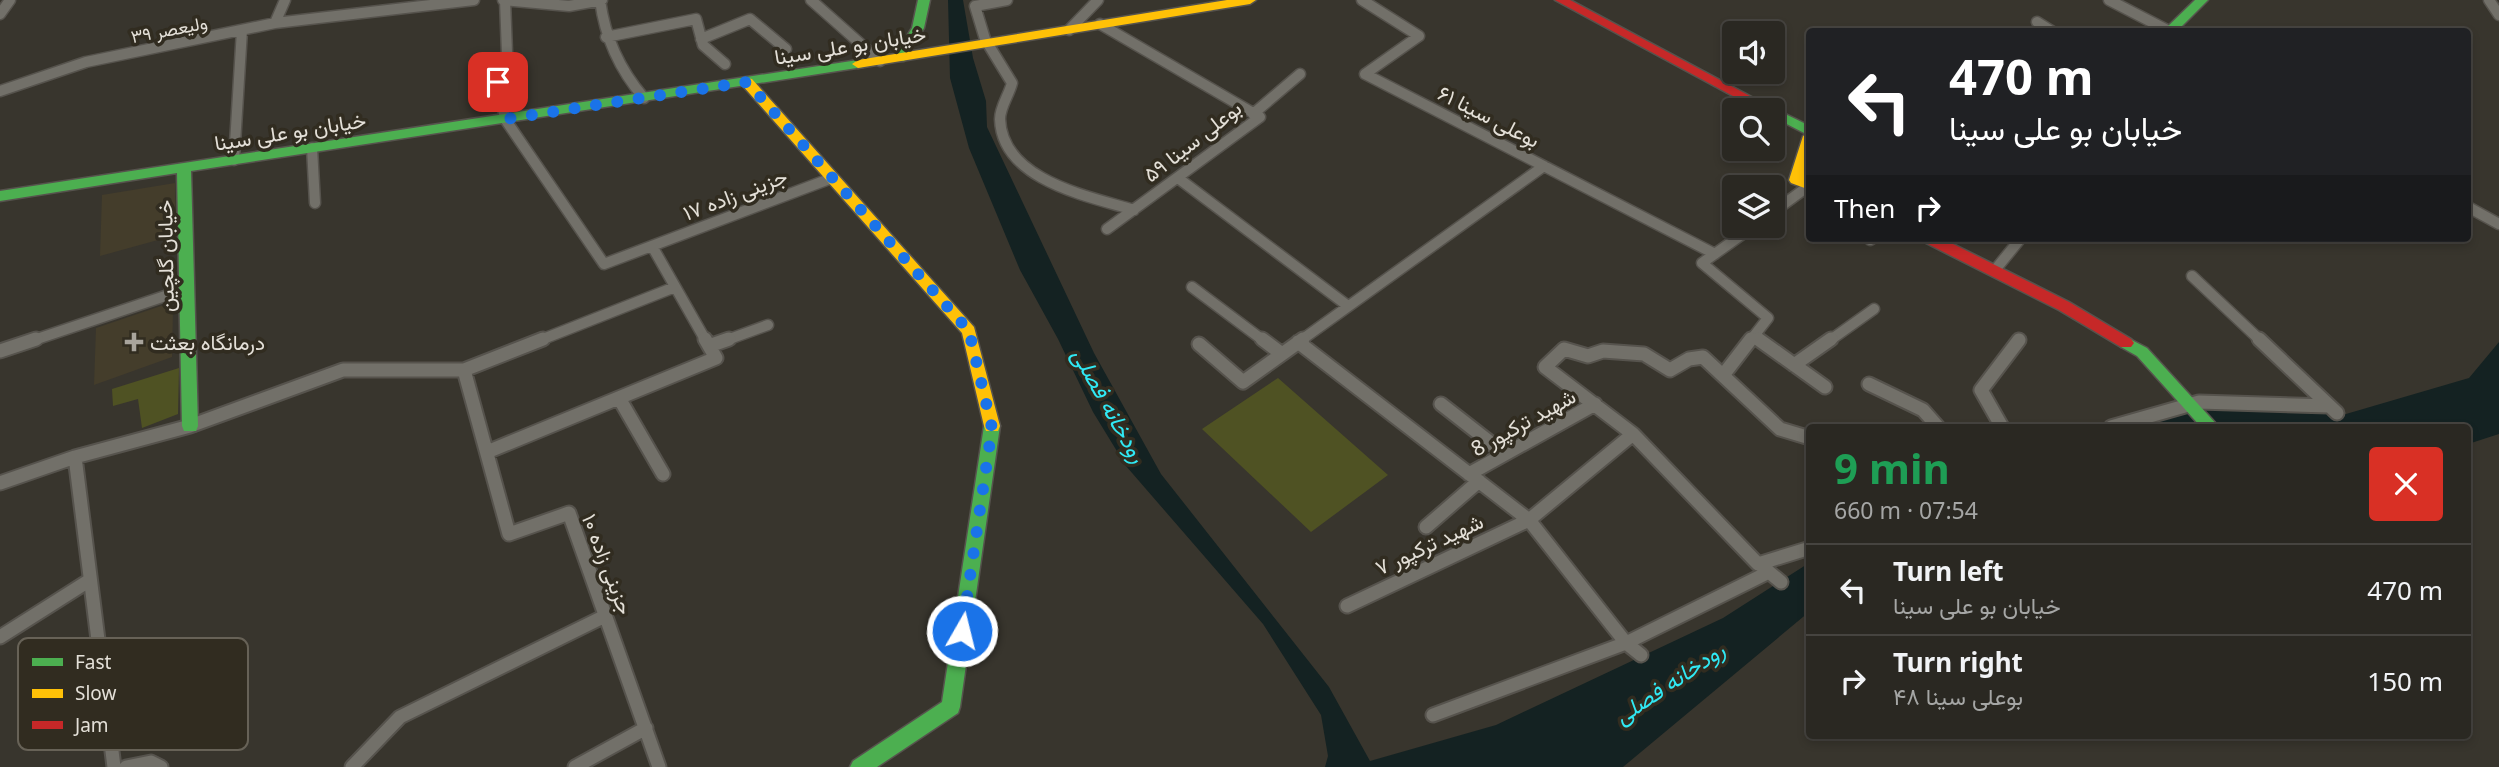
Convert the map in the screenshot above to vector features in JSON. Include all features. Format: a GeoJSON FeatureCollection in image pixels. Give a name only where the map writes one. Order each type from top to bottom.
{"type":"FeatureCollection","features":[{"type":"Feature","properties":{"kind":"street"},"geometry":{"type":"LineString","coordinates":[[275,23],[285,0]]}},
{"type":"Feature","properties":{"kind":"street","name":"ولیعصر ۳۹"},"geometry":{"type":"LineString","coordinates":[[0,92],[86,62],[275,23],[474,0]]}},
{"type":"Feature","properties":{"kind":"street"},"geometry":{"type":"LineString","coordinates":[[505,119],[498,82],[508,79],[504,0],[569,6],[601,0],[606,37],[618,64],[644,97]]}},
{"type":"Feature","properties":{"kind":"street"},"geometry":{"type":"LineString","coordinates":[[811,0],[880,61]]}},
{"type":"Feature","properties":{"kind":"street"},"geometry":{"type":"LineString","coordinates":[[899,58],[918,28],[924,0]]}},
{"type":"Feature","properties":{"kind":"street"},"geometry":{"type":"LineString","coordinates":[[1007,0],[975,6],[985,39],[1012,83],[1009,99],[1000,111],[999,122],[1014,157],[1020,165],[1072,192],[1134,210]]}},
{"type":"Feature","properties":{"kind":"street"},"geometry":{"type":"LineString","coordinates":[[1069,30],[1098,0]]}},
{"type":"Feature","properties":{"kind":"street","name":"خیابان بو علی سینا"},"geometry":{"type":"LineString","coordinates":[[0,196],[990,44],[1250,0]]}},
{"type":"Feature","properties":{"kind":"street","name":"بوعلی سینا ۶۱"},"geometry":{"type":"LineString","coordinates":[[1362,0],[1419,36],[1364,74],[1715,254]]}},
{"type":"Feature","properties":{"kind":"street"},"geometry":{"type":"LineString","coordinates":[[1561,0],[1746,98]]}},
{"type":"Feature","properties":{"kind":"street"},"geometry":{"type":"LineString","coordinates":[[2109,0],[2163,28]]}},
{"type":"Feature","properties":{"kind":"street"},"geometry":{"type":"LineString","coordinates":[[2172,28],[2202,0]]}},
{"type":"Feature","properties":{"kind":"street"},"geometry":{"type":"LineString","coordinates":[[2489,0],[2499,15]]}},
{"type":"Feature","properties":{"kind":"street"},"geometry":{"type":"LineString","coordinates":[[0,14],[6,3]]}},
{"type":"Feature","properties":{"kind":"street"},"geometry":{"type":"LineString","coordinates":[[606,37],[696,19],[703,46],[725,64]]}},
{"type":"Feature","properties":{"kind":"street"},"geometry":{"type":"LineString","coordinates":[[701,39],[750,19],[786,50]]}},
{"type":"Feature","properties":{"kind":"street"},"geometry":{"type":"LineString","coordinates":[[2037,22],[2047,28]]}},
{"type":"Feature","properties":{"kind":"street","name":"بوعلی سینا ۵۹"},"geometry":{"type":"LineString","coordinates":[[1100,24],[1260,117],[1107,229]]}},
{"type":"Feature","properties":{"kind":"street"},"geometry":{"type":"LineString","coordinates":[[234,160],[242,30]]}},
{"type":"Feature","properties":{"kind":"street"},"geometry":{"type":"LineString","coordinates":[[1253,114],[1300,74]]}},
{"type":"Feature","properties":{"kind":"street"},"geometry":{"type":"LineString","coordinates":[[747,82],[969,331],[992,428],[950,707],[860,767]]}},
{"type":"Feature","properties":{"kind":"street","name":"جزینی زاده ۱۷"},"geometry":{"type":"LineString","coordinates":[[505,119],[604,264],[832,178]]}},
{"type":"Feature","properties":{"kind":"street"},"geometry":{"type":"LineString","coordinates":[[1785,119],[1806,132]]}},
{"type":"Feature","properties":{"kind":"street"},"geometry":{"type":"LineString","coordinates":[[1806,147],[1796,180],[1806,184]]}},
{"type":"Feature","properties":{"kind":"street"},"geometry":{"type":"LineString","coordinates":[[312,148],[315,203]]}},
{"type":"Feature","properties":{"kind":"street"},"geometry":{"type":"LineString","coordinates":[[1199,344],[1242,382],[1544,166]]}},
{"type":"Feature","properties":{"kind":"street","name":"خیابان گلچین"},"geometry":{"type":"LineString","coordinates":[[184,168],[190,426]]}},
{"type":"Feature","properties":{"kind":"street"},"geometry":{"type":"LineString","coordinates":[[1178,178],[1348,306]]}},
{"type":"Feature","properties":{"kind":"street"},"geometry":{"type":"LineString","coordinates":[[1785,203],[1806,188]]}},
{"type":"Feature","properties":{"kind":"street"},"geometry":{"type":"LineString","coordinates":[[2471,209],[2499,224]]}},
{"type":"Feature","properties":{"kind":"street"},"geometry":{"type":"LineString","coordinates":[[1724,374],[1768,318],[1702,263],[1737,238]]}},
{"type":"Feature","properties":{"kind":"street"},"geometry":{"type":"LineString","coordinates":[[1937,242],[1995,270],[2142,352],[2208,424]]}},
{"type":"Feature","properties":{"kind":"street"},"geometry":{"type":"LineString","coordinates":[[1995,270],[2018,242]]}},
{"type":"Feature","properties":{"kind":"street"},"geometry":{"type":"LineString","coordinates":[[487,452],[716,358],[652,246]]}},
{"type":"Feature","properties":{"kind":"street"},"geometry":{"type":"LineString","coordinates":[[2123,424],[2193,406],[2199,402],[2333,409],[2192,276]]}},
{"type":"Feature","properties":{"kind":"street"},"geometry":{"type":"LineString","coordinates":[[0,484],[75,457],[190,426],[343,370],[464,370],[675,287]]}},
{"type":"Feature","properties":{"kind":"street"},"geometry":{"type":"LineString","coordinates":[[1192,287],[1282,354]]}},
{"type":"Feature","properties":{"kind":"street"},"geometry":{"type":"LineString","coordinates":[[0,351],[187,289]]}},
{"type":"Feature","properties":{"kind":"street"},"geometry":{"type":"LineString","coordinates":[[1794,365],[1874,309]]}},
{"type":"Feature","properties":{"kind":"street"},"geometry":{"type":"LineString","coordinates":[[709,346],[768,325]]}},
{"type":"Feature","properties":{"kind":"street"},"geometry":{"type":"LineString","coordinates":[[1754,336],[1825,387]]}},
{"type":"Feature","properties":{"kind":"street"},"geometry":{"type":"LineString","coordinates":[[2000,424],[1981,390],[2019,340]]}},
{"type":"Feature","properties":{"kind":"street"},"geometry":{"type":"LineString","coordinates":[[1298,342],[1530,520],[1626,643],[1641,656]]}},
{"type":"Feature","properties":{"kind":"street"},"geometry":{"type":"LineString","coordinates":[[1782,582],[1763,568],[1633,433],[1545,368],[1564,349],[1588,356],[1603,351],[1644,354],[1670,370],[1689,359],[1703,357],[1780,429],[1806,437]]}},
{"type":"Feature","properties":{"kind":"street","name":"جزینی زاده ۱۰"},"geometry":{"type":"LineString","coordinates":[[464,370],[509,534],[569,513],[660,767]]}},
{"type":"Feature","properties":{"kind":"street"},"geometry":{"type":"LineString","coordinates":[[1868,384],[1923,410],[1935,424]]}},
{"type":"Feature","properties":{"kind":"street"},"geometry":{"type":"LineString","coordinates":[[619,398],[663,474]]}},
{"type":"Feature","properties":{"kind":"street"},"geometry":{"type":"LineString","coordinates":[[1441,404],[1506,454]]}},
{"type":"Feature","properties":{"kind":"street","name":"شهید ترکپور 8"},"geometry":{"type":"LineString","coordinates":[[1426,527],[1474,477],[1506,454],[1595,404]]}},
{"type":"Feature","properties":{"kind":"street","name":"شهید ترکپور ۷"},"geometry":{"type":"LineString","coordinates":[[1347,606],[1530,520],[1633,433]]}},
{"type":"Feature","properties":{"kind":"street"},"geometry":{"type":"LineString","coordinates":[[75,457],[97,638]]}},
{"type":"Feature","properties":{"kind":"street"},"geometry":{"type":"LineString","coordinates":[[1433,715],[1626,643],[1763,568],[1806,550]]}},
{"type":"Feature","properties":{"kind":"street"},"geometry":{"type":"LineString","coordinates":[[0,637],[90,580]]}},
{"type":"Feature","properties":{"kind":"street"},"geometry":{"type":"LineString","coordinates":[[352,767],[400,717],[606,616]]}},
{"type":"Feature","properties":{"kind":"street"},"geometry":{"type":"LineString","coordinates":[[575,767],[646,728]]}},
{"type":"Feature","properties":{"kind":"street"},"geometry":{"type":"LineString","coordinates":[[126,767],[151,762],[161,767]]}},
{"type":"Feature","properties":{"kind":"shaded area"},"geometry":{"type":"Polygon","coordinates":[[[175,183],[176,235],[100,256],[102,195],[175,183]]]}},
{"type":"Feature","properties":{"kind":"shaded area","name":"درمانگاه بعثت"},"geometry":{"type":"Polygon","coordinates":[[[161,306],[173,308],[172,357],[94,385],[96,328],[161,306]]]}},
{"type":"Feature","properties":{"kind":"green space"},"geometry":{"type":"Polygon","coordinates":[[[179,368],[178,414],[142,428],[138,399],[113,406],[112,389],[179,368]]]}},
{"type":"Feature","properties":{"kind":"green space"},"geometry":{"type":"Polygon","coordinates":[[[1278,378],[1388,475],[1311,532],[1202,429],[1278,378]]]}},
{"type":"Feature","properties":{"kind":"water","name":"رودخانه فصلی"},"geometry":{"type":"Polygon","coordinates":[[[948,0],[963,0],[973,58],[986,101],[987,127],[1094,353],[1161,474],[1329,687],[1370,761],[1496,725],[1723,618],[1806,565],[1806,614],[1623,767],[1325,767],[1328,756],[1321,715],[1263,624],[1126,466],[1093,412],[1058,339],[1020,270],[969,148],[950,78],[948,0]]]}},
{"type":"Feature","properties":{"kind":"water"},"geometry":{"type":"Polygon","coordinates":[[[2499,342],[2499,434],[2471,443],[2471,424],[2147,424],[2205,408],[2346,414],[2469,378],[2499,342]]]}},
{"type":"Feature","properties":{"kind":"traffic: fast"},"geometry":{"type":"LineString","coordinates":[[899,58],[918,28],[924,0]]}},
{"type":"Feature","properties":{"kind":"traffic: fast"},"geometry":{"type":"LineString","coordinates":[[2172,28],[2202,0]]}},
{"type":"Feature","properties":{"kind":"traffic: fast"},"geometry":{"type":"LineString","coordinates":[[0,196],[858,64]]}},
{"type":"Feature","properties":{"kind":"traffic: fast"},"geometry":{"type":"LineString","coordinates":[[1785,118],[1806,130]]}},
{"type":"Feature","properties":{"kind":"traffic: fast"},"geometry":{"type":"LineString","coordinates":[[184,168],[190,426]]}},
{"type":"Feature","properties":{"kind":"traffic: fast"},"geometry":{"type":"LineString","coordinates":[[2126,343],[2142,352],[2208,424]]}},
{"type":"Feature","properties":{"kind":"traffic: fast"},"geometry":{"type":"LineString","coordinates":[[860,767],[951,707],[992,426]]}},
{"type":"Feature","properties":{"kind":"traffic: slow"},"geometry":{"type":"LineString","coordinates":[[858,64],[1250,0]]}},
{"type":"Feature","properties":{"kind":"traffic: slow"},"geometry":{"type":"LineString","coordinates":[[747,82],[969,331],[992,426]]}},
{"type":"Feature","properties":{"kind":"traffic: slow"},"geometry":{"type":"LineString","coordinates":[[1806,149],[1796,180],[1806,184]]}},
{"type":"Feature","properties":{"kind":"traffic: jam"},"geometry":{"type":"LineString","coordinates":[[1561,0],[1746,98]]}},
{"type":"Feature","properties":{"kind":"traffic: jam"},"geometry":{"type":"LineString","coordinates":[[1937,242],[2064,306],[2126,343]]}},
{"type":"Feature","properties":{"kind":"place","name":"درمانگاه بعثت"},"geometry":{"type":"Point","coordinates":[134,342]}},
{"type":"Feature","properties":{"kind":"route"},"geometry":{"type":"LineString","coordinates":[[498,82],[505,119],[747,82],[969,331],[992,428],[962,631]]}}]}
